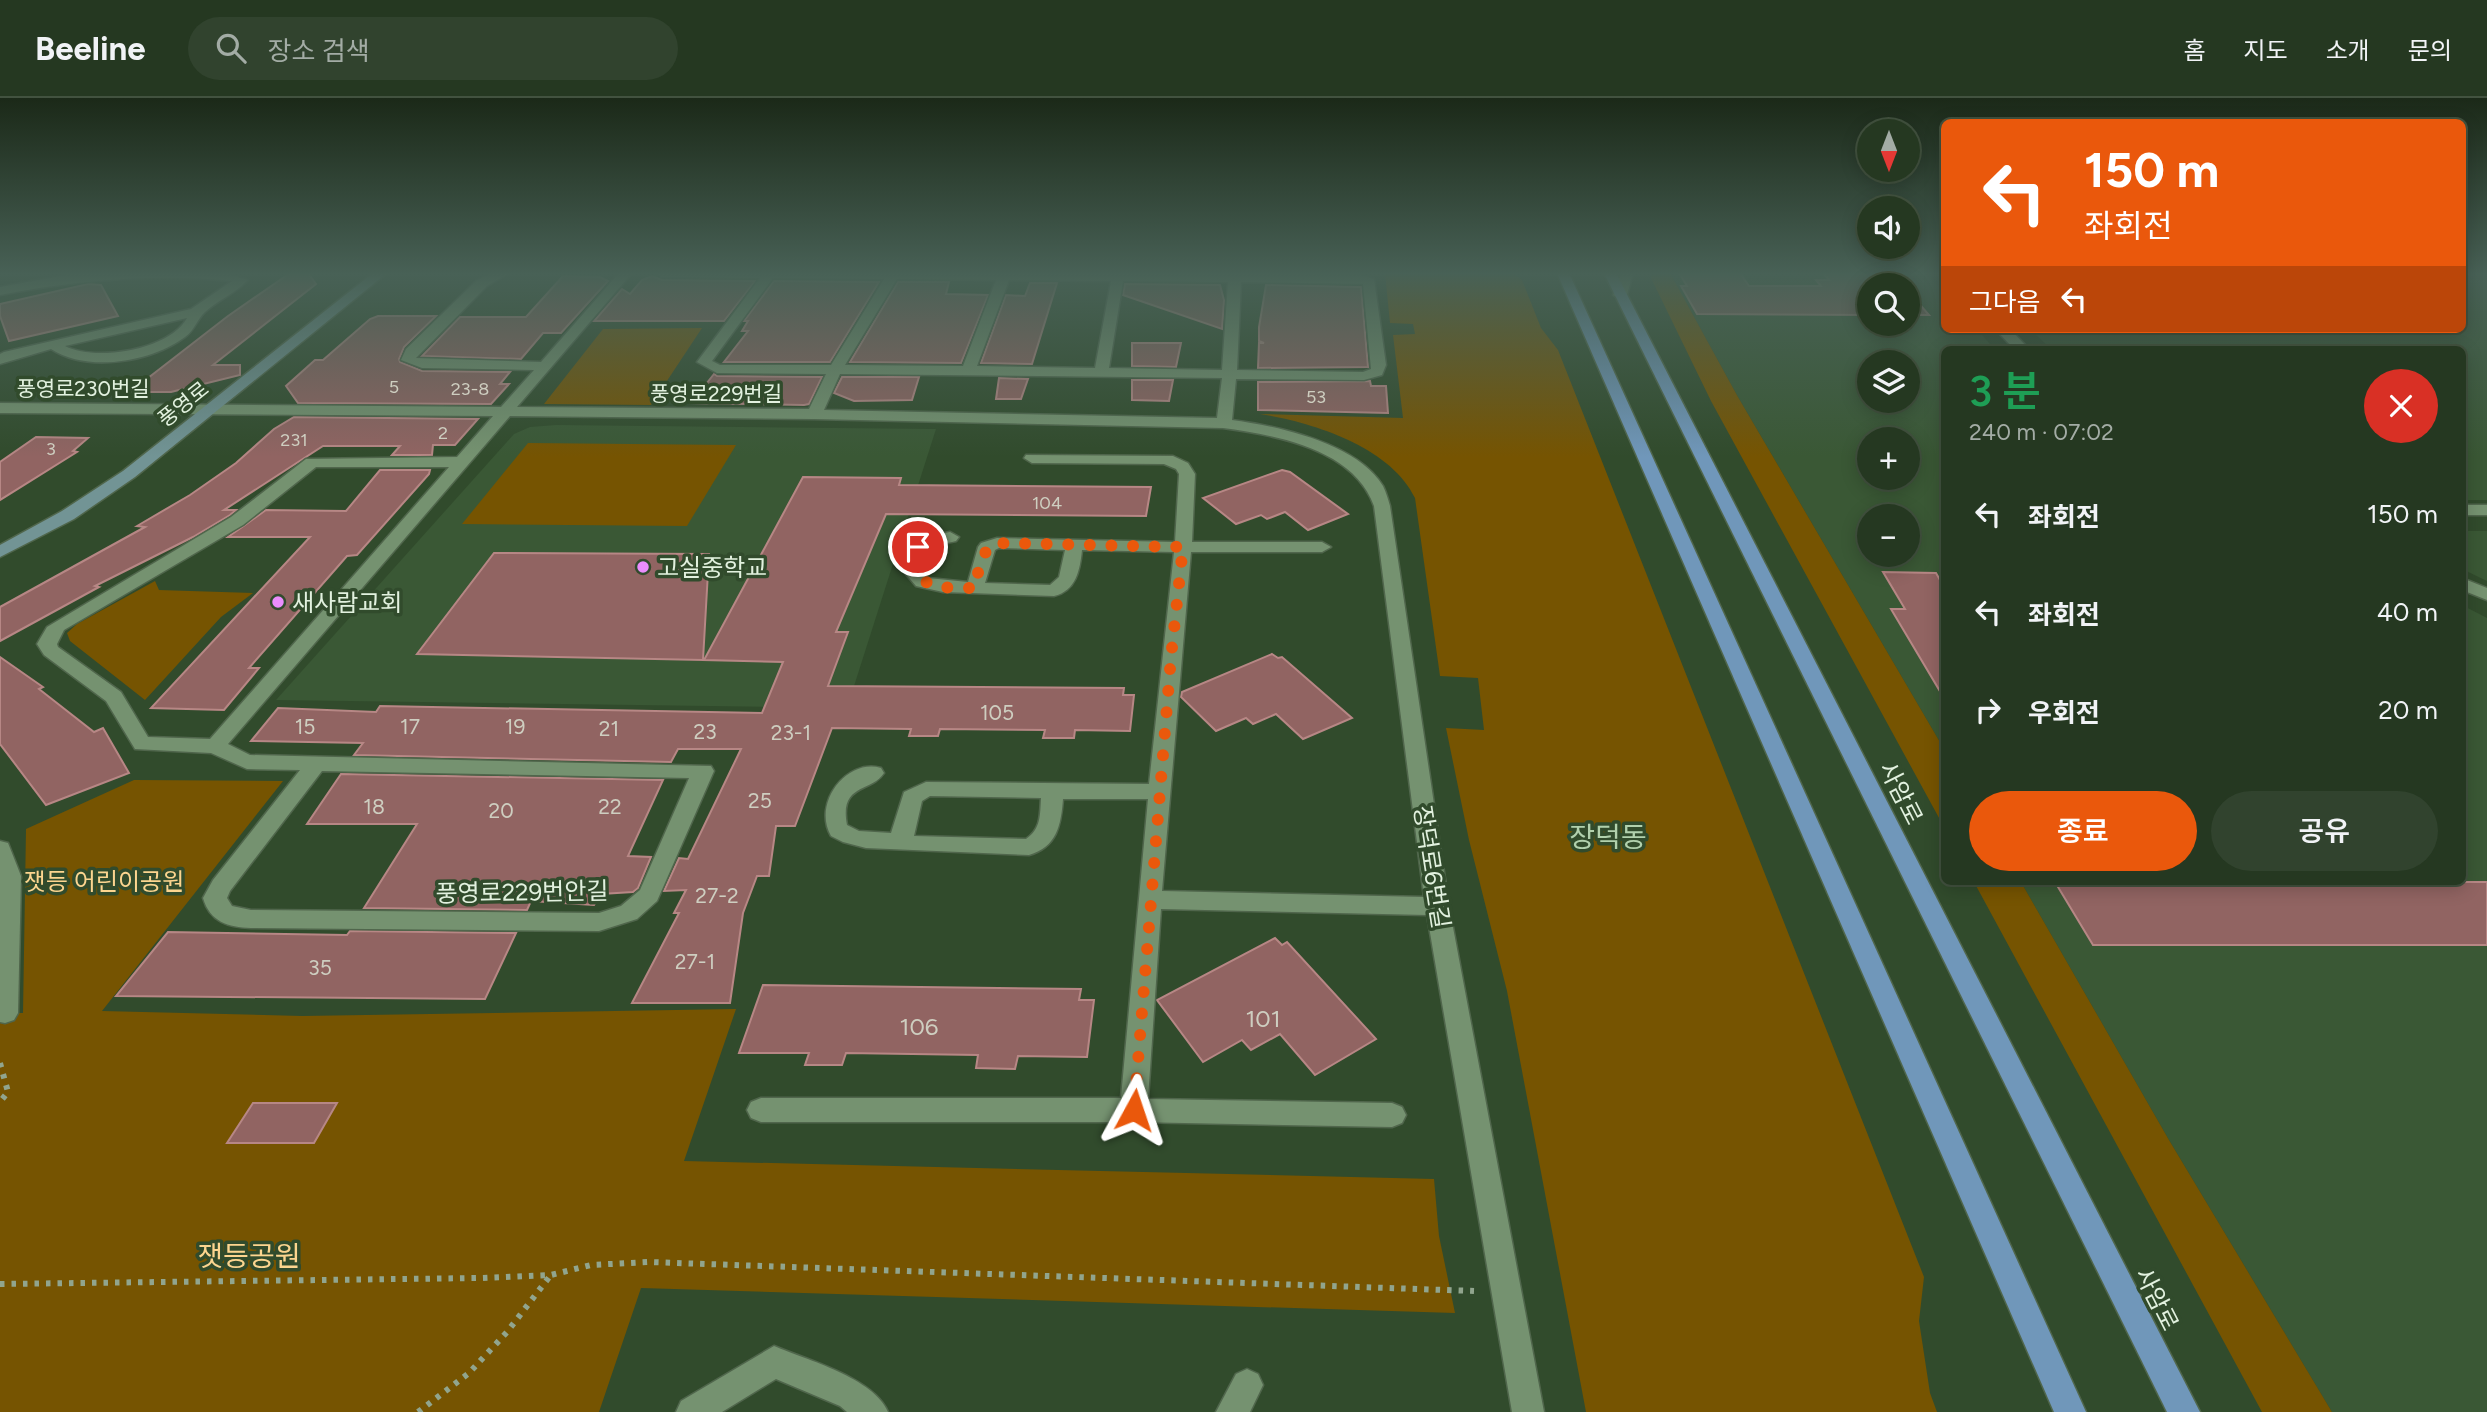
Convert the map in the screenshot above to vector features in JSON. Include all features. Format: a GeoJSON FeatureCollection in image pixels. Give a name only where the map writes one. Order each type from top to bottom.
{"type":"FeatureCollection","features":[{"type":"Feature","properties":{"kind":"main road","name":"풍영로"},"geometry":{"type":"LineString","coordinates":[[0,552],[68,515],[129,474],[304,334]]}},
{"type":"Feature","properties":{"kind":"main road"},"geometry":{"type":"LineString","coordinates":[[1590,334],[2070,1412]]}},
{"type":"Feature","properties":{"kind":"main road","name":"사암로"},"geometry":{"type":"LineString","coordinates":[[1649,334],[2184,1412]]}},
{"type":"Feature","properties":{"kind":"street"},"geometry":{"type":"LineString","coordinates":[[3,356],[96,334]]}},
{"type":"Feature","properties":{"kind":"street"},"geometry":{"type":"LineString","coordinates":[[53,344],[61,351],[88,358],[134,352],[163,344],[180,334]]}},
{"type":"Feature","properties":{"kind":"street"},"geometry":{"type":"LineString","coordinates":[[429,334],[411,352],[408,360],[422,364],[545,366]]}},
{"type":"Feature","properties":{"kind":"street"},"geometry":{"type":"LineString","coordinates":[[215,746],[573,334]]}},
{"type":"Feature","properties":{"kind":"street"},"geometry":{"type":"LineString","coordinates":[[724,334],[704,362],[717,369],[1364,376],[1377,372],[1379,365],[1375,334]]}},
{"type":"Feature","properties":{"kind":"street"},"geometry":{"type":"LineString","coordinates":[[814,414],[835,370],[857,334]]}},
{"type":"Feature","properties":{"kind":"street"},"geometry":{"type":"LineString","coordinates":[[968,370],[981,334]]}},
{"type":"Feature","properties":{"kind":"street"},"geometry":{"type":"LineString","coordinates":[[1101,373],[1108,334]]}},
{"type":"Feature","properties":{"kind":"street"},"geometry":{"type":"LineString","coordinates":[[1223,423],[1231,334]]}},
{"type":"Feature","properties":{"kind":"street","name":"풍영로230번길"},"geometry":{"type":"LineString","coordinates":[[0,408],[208,410]]}},
{"type":"Feature","properties":{"kind":"street","name":"풍영로229번길"},"geometry":{"type":"LineString","coordinates":[[208,410],[814,414],[1223,423]]}},
{"type":"Feature","properties":{"kind":"street","name":"장덕로6번길"},"geometry":{"type":"LineString","coordinates":[[1223,423],[1283,434],[1323,449],[1350,465],[1375,486],[1382,506],[1437,906],[1528,1412]]}},
{"type":"Feature","properties":{"kind":"street"},"geometry":{"type":"LineString","coordinates":[[1032,458],[1167,459],[1182,466],[1187,474],[1134,1110]]}},
{"type":"Feature","properties":{"kind":"street","name":"풍영로229번안길"},"geometry":{"type":"LineString","coordinates":[[317,764],[221,886],[215,898],[217,908],[225,915],[251,919],[599,922],[614,919],[641,905],[649,895],[703,771],[247,762],[215,746],[142,744],[114,697],[51,651],[47,644],[56,627],[237,521],[312,462],[462,462]]}},
{"type":"Feature","properties":{"kind":"street"},"geometry":{"type":"LineString","coordinates":[[2466,510],[2487,510]]}},
{"type":"Feature","properties":{"kind":"street"},"geometry":{"type":"LineString","coordinates":[[950,537],[918,547],[913,558],[913,572],[922,582],[943,587],[1055,590],[1064,586],[1068,580],[1074,545]]}},
{"type":"Feature","properties":{"kind":"street"},"geometry":{"type":"LineString","coordinates":[[975,588],[987,547],[997,543],[1322,547]]}},
{"type":"Feature","properties":{"kind":"street"},"geometry":{"type":"LineString","coordinates":[[2466,585],[2487,595]]}},
{"type":"Feature","properties":{"kind":"street"},"geometry":{"type":"LineString","coordinates":[[873,773],[850,784],[843,791],[835,810],[835,825],[841,833],[861,840],[1029,847],[1042,842],[1047,835],[1053,791]]}},
{"type":"Feature","properties":{"kind":"street"},"geometry":{"type":"LineString","coordinates":[[905,841],[902,833],[912,797],[918,791],[926,789],[1159,792]]}},
{"type":"Feature","properties":{"kind":"street"},"geometry":{"type":"LineString","coordinates":[[0,849],[9,876],[5,1013]]}},
{"type":"Feature","properties":{"kind":"street"},"geometry":{"type":"LineString","coordinates":[[1150,900],[1437,906]]}},
{"type":"Feature","properties":{"kind":"street"},"geometry":{"type":"LineString","coordinates":[[761,1110],[1134,1110],[1392,1115]]}},
{"type":"Feature","properties":{"kind":"street"},"geometry":{"type":"LineString","coordinates":[[692,1412],[775,1362],[851,1395],[872,1412]]}},
{"type":"Feature","properties":{"kind":"path"},"geometry":{"type":"LineString","coordinates":[[0,1063],[8,1092],[0,1102]]}},
{"type":"Feature","properties":{"kind":"path"},"geometry":{"type":"LineString","coordinates":[[0,1284],[551,1275],[591,1265],[649,1262],[1508,1292]]}},
{"type":"Feature","properties":{"kind":"path"},"geometry":{"type":"LineString","coordinates":[[418,1412],[469,1373],[507,1332],[551,1275]]}},
{"type":"Feature","properties":{"kind":"shaded area"},"geometry":{"type":"Polygon","coordinates":[[[1704,334],[1982,334],[1992,346],[1941,346],[1941,744],[1704,334]]]}},
{"type":"Feature","properties":{"kind":"shaded area"},"geometry":{"type":"Polygon","coordinates":[[[2036,334],[2487,334],[2487,500],[2466,500],[2466,346],[2048,346],[2036,334]]]}},
{"type":"Feature","properties":{"kind":"shaded area","name":"고실중학교"},"geometry":{"type":"Polygon","coordinates":[[[556,425],[936,429],[847,708],[276,700],[514,434],[530,427],[556,425]]]}},
{"type":"Feature","properties":{"kind":"shaded area"},"geometry":{"type":"Polygon","coordinates":[[[2466,531],[2487,531],[2487,581],[2466,571],[2466,531]]]}},
{"type":"Feature","properties":{"kind":"shaded area"},"geometry":{"type":"Polygon","coordinates":[[[2466,607],[2487,618],[2487,1412],[2332,1412],[2169,1140],[2023,885],[2466,885],[2466,607]]]}},
{"type":"Feature","properties":{"kind":"green space"},"geometry":{"type":"Polygon","coordinates":[[[599,334],[698,334],[651,405],[544,404],[599,334]]]}},
{"type":"Feature","properties":{"kind":"green space"},"geometry":{"type":"Polygon","coordinates":[[[1546,334],[1558,350],[1924,1277],[1919,1321],[1930,1393],[1937,1412],[1586,1412],[1507,991],[1469,840],[1446,728],[1484,730],[1478,678],[1440,676],[1415,498],[1404,480],[1388,464],[1348,440],[1303,423],[1260,414],[1403,418],[1393,335],[1546,334]]]}},
{"type":"Feature","properties":{"kind":"green space"},"geometry":{"type":"Polygon","coordinates":[[[1678,334],[1704,334],[1941,744],[1941,822],[1711,401],[1678,334]]]}},
{"type":"Feature","properties":{"kind":"green space"},"geometry":{"type":"Polygon","coordinates":[[[528,443],[736,445],[687,526],[462,524],[528,443]]]}},
{"type":"Feature","properties":{"kind":"green space"},"geometry":{"type":"Polygon","coordinates":[[[155,581],[159,590],[253,593],[221,617],[145,700],[70,641],[67,633],[77,624],[155,581]]]}},
{"type":"Feature","properties":{"kind":"green space"},"geometry":{"type":"Polygon","coordinates":[[[134,780],[283,781],[102,1011],[302,1016],[736,1009],[684,1161],[1434,1179],[1439,1236],[1455,1313],[641,1288],[599,1412],[0,1412],[0,1013],[23,1013],[26,829],[134,780]]]}},
{"type":"Feature","properties":{"kind":"green space"},"geometry":{"type":"Polygon","coordinates":[[[1976,885],[2023,885],[2169,1140],[2332,1412],[2262,1412],[1976,885]]]}},
{"type":"Feature","properties":{"kind":"building"},"geometry":{"type":"Polygon","coordinates":[[[7,334],[38,334],[9,341],[7,334]]]}},
{"type":"Feature","properties":{"kind":"building"},"geometry":{"type":"Polygon","coordinates":[[[204,334],[252,334],[213,365],[240,365],[240,375],[171,392],[130,392],[204,334]]]}},
{"type":"Feature","properties":{"kind":"building"},"geometry":{"type":"Polygon","coordinates":[[[352,334],[417,334],[404,347],[400,362],[422,371],[510,372],[500,384],[509,384],[491,404],[298,403],[286,386],[315,360],[323,360],[352,334]]]}},
{"type":"Feature","properties":{"kind":"building"},"geometry":{"type":"Polygon","coordinates":[[[443,334],[542,334],[521,359],[422,356],[443,334]]]}},
{"type":"Feature","properties":{"kind":"building"},"geometry":{"type":"Polygon","coordinates":[[[745,334],[847,334],[830,362],[724,362],[745,334]]]}},
{"type":"Feature","properties":{"kind":"building"},"geometry":{"type":"Polygon","coordinates":[[[867,334],[972,334],[961,363],[850,362],[867,334]]]}},
{"type":"Feature","properties":{"kind":"building"},"geometry":{"type":"Polygon","coordinates":[[[992,334],[1041,334],[1032,364],[981,363],[992,334]]]}},
{"type":"Feature","properties":{"kind":"building"},"geometry":{"type":"Polygon","coordinates":[[[1259,334],[1365,334],[1368,367],[1258,368],[1259,343],[1264,343],[1259,341],[1259,334]]]}},
{"type":"Feature","properties":{"kind":"building"},"geometry":{"type":"Polygon","coordinates":[[[1132,343],[1181,343],[1176,367],[1132,366],[1132,343]]]}},
{"type":"Feature","properties":{"kind":"building"},"geometry":{"type":"Polygon","coordinates":[[[714,374],[822,377],[809,404],[804,405],[691,403],[714,374]]]}},
{"type":"Feature","properties":{"kind":"building"},"geometry":{"type":"Polygon","coordinates":[[[842,377],[919,377],[912,400],[854,401],[834,393],[842,377]]]}},
{"type":"Feature","properties":{"kind":"building"},"geometry":{"type":"Polygon","coordinates":[[[999,378],[1028,379],[1021,399],[996,399],[999,378]]]}},
{"type":"Feature","properties":{"kind":"building"},"geometry":{"type":"Polygon","coordinates":[[[1132,380],[1173,380],[1169,401],[1132,400],[1132,380]]]}},
{"type":"Feature","properties":{"kind":"building"},"geometry":{"type":"Polygon","coordinates":[[[1370,381],[1371,386],[1386,386],[1388,413],[1258,410],[1258,382],[1370,381]]]}},
{"type":"Feature","properties":{"kind":"building"},"geometry":{"type":"Polygon","coordinates":[[[294,417],[478,419],[455,445],[433,445],[432,455],[392,455],[400,446],[323,446],[224,510],[236,510],[230,515],[193,537],[95,586],[99,587],[0,641],[0,607],[145,527],[137,526],[190,495],[236,463],[274,429],[294,417]]]}},
{"type":"Feature","properties":{"kind":"building"},"geometry":{"type":"Polygon","coordinates":[[[36,437],[88,438],[73,451],[77,452],[0,500],[0,462],[36,437]]]}},
{"type":"Feature","properties":{"kind":"building"},"geometry":{"type":"Polygon","coordinates":[[[380,470],[430,470],[357,555],[347,556],[249,668],[259,668],[224,710],[151,708],[310,537],[228,537],[266,510],[346,511],[380,470]]]}},
{"type":"Feature","properties":{"kind":"building"},"geometry":{"type":"Polygon","coordinates":[[[1282,470],[1290,472],[1348,514],[1308,530],[1285,512],[1267,519],[1261,515],[1236,524],[1203,498],[1282,470]]]}},
{"type":"Feature","properties":{"kind":"building"},"geometry":{"type":"Polygon","coordinates":[[[803,477],[901,478],[899,485],[1151,487],[1146,516],[886,514],[836,632],[848,632],[828,686],[1124,688],[1123,695],[1134,695],[1130,731],[1075,730],[1074,738],[1043,738],[1045,730],[940,729],[938,736],[909,736],[911,729],[832,728],[795,826],[776,826],[769,876],[757,876],[743,913],[730,1003],[632,1003],[679,913],[674,913],[686,890],[664,891],[679,858],[688,859],[741,749],[678,749],[671,762],[354,755],[363,743],[251,741],[278,708],[376,712],[380,706],[762,713],[783,662],[704,660],[803,477]]]}},
{"type":"Feature","properties":{"kind":"building"},"geometry":{"type":"Polygon","coordinates":[[[494,553],[709,554],[703,660],[417,654],[494,553]]]}},
{"type":"Feature","properties":{"kind":"building"},"geometry":{"type":"Polygon","coordinates":[[[1883,572],[1936,573],[1941,582],[1941,693],[1891,609],[1905,609],[1883,572]]]}},
{"type":"Feature","properties":{"kind":"building"},"geometry":{"type":"Polygon","coordinates":[[[1272,654],[1278,658],[1282,657],[1352,718],[1303,739],[1276,714],[1253,724],[1246,718],[1216,731],[1181,697],[1182,692],[1272,654]]]}},
{"type":"Feature","properties":{"kind":"building"},"geometry":{"type":"Polygon","coordinates":[[[0,657],[43,687],[39,689],[94,732],[103,728],[129,773],[46,805],[0,744],[0,657]]]}},
{"type":"Feature","properties":{"kind":"building"},"geometry":{"type":"Polygon","coordinates":[[[341,774],[663,780],[628,856],[651,857],[638,888],[633,892],[601,894],[594,905],[531,901],[527,910],[364,908],[417,824],[307,824],[341,774]]]}},
{"type":"Feature","properties":{"kind":"building"},"geometry":{"type":"Polygon","coordinates":[[[2466,882],[2487,882],[2487,945],[2093,945],[2057,885],[2466,885],[2466,882]]]}},
{"type":"Feature","properties":{"kind":"building"},"geometry":{"type":"Polygon","coordinates":[[[350,931],[516,933],[485,999],[116,996],[168,932],[347,935],[350,931]]]}},
{"type":"Feature","properties":{"kind":"building"},"geometry":{"type":"Polygon","coordinates":[[[1275,938],[1282,945],[1287,942],[1376,1039],[1315,1075],[1280,1034],[1251,1050],[1242,1040],[1203,1062],[1157,1000],[1275,938]]]}},
{"type":"Feature","properties":{"kind":"building"},"geometry":{"type":"Polygon","coordinates":[[[763,985],[1081,989],[1079,1000],[1094,1000],[1087,1057],[1018,1056],[1015,1069],[976,1068],[978,1055],[846,1053],[842,1065],[805,1065],[809,1053],[739,1053],[763,985]]]}},
{"type":"Feature","properties":{"kind":"building"},"geometry":{"type":"Polygon","coordinates":[[[253,1103],[337,1103],[314,1143],[227,1143],[253,1103]]]}},
{"type":"Feature","properties":{"kind":"place","name":"고실중학교"},"geometry":{"type":"Point","coordinates":[643,567]}},
{"type":"Feature","properties":{"kind":"place","name":"새사람교회"},"geometry":{"type":"Point","coordinates":[278,602]}},
{"type":"Feature","properties":{"kind":"district","name":"장덕동"},"geometry":{"type":"Point","coordinates":[1608,837]}},
{"type":"Feature","properties":{"kind":"route"},"geometry":{"type":"LineString","coordinates":[[918,547],[913,558],[913,572],[922,582],[943,587],[975,588],[982,557],[987,547],[997,543],[1183,547],[1171,657],[1134,1110]]}},
{"type":"Feature","properties":{"kind":"park label","name":"잿등 어린이공원"},"geometry":{"type":"Point","coordinates":[104,881]}},
{"type":"Feature","properties":{"kind":"park label","name":"잿등공원"},"geometry":{"type":"Point","coordinates":[249,1256]}}]}
